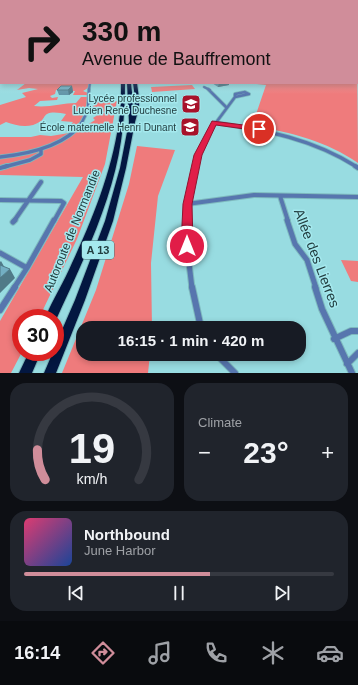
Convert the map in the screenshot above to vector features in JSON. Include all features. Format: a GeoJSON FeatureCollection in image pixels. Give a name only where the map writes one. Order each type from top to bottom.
{"type":"FeatureCollection","features":[{"type":"Feature","properties":{"kind":"highway"},"geometry":{"type":"LineString","coordinates":[[119,84],[120,89],[124,92]]}},
{"type":"Feature","properties":{"kind":"highway","name":"Autoroute de Normandie"},"geometry":{"type":"LineString","coordinates":[[55,309],[94,220],[112,168],[121,130],[124,92],[123,84]]}},
{"type":"Feature","properties":{"kind":"highway","name":"A 13"},"geometry":{"type":"LineString","coordinates":[[50,373],[80,300],[109,221],[125,162],[132,122],[129,84]]}},
{"type":"Feature","properties":{"kind":"highway"},"geometry":{"type":"LineString","coordinates":[[132,122],[137,115],[138,99],[136,84]]}},
{"type":"Feature","properties":{"kind":"highway"},"geometry":{"type":"LineString","coordinates":[[24,373],[30,361]]}},
{"type":"Feature","properties":{"kind":"street"},"geometry":{"type":"LineString","coordinates":[[0,157],[20,155],[41,149],[67,136],[78,128],[85,119],[89,100],[90,84]]}},
{"type":"Feature","properties":{"kind":"street"},"geometry":{"type":"LineString","coordinates":[[204,87],[212,92],[223,106],[226,107]]}},
{"type":"Feature","properties":{"kind":"street"},"geometry":{"type":"LineString","coordinates":[[199,321],[195,304],[187,246],[187,204],[198,155],[214,123],[235,97],[235,94],[249,94],[235,97]]}},
{"type":"Feature","properties":{"kind":"street"},"geometry":{"type":"LineString","coordinates":[[214,123],[276,132],[298,138],[322,146],[358,168]]}},
{"type":"Feature","properties":{"kind":"street"},"geometry":{"type":"LineString","coordinates":[[0,168],[30,160],[41,154],[41,149]]}},
{"type":"Feature","properties":{"kind":"street"},"geometry":{"type":"LineString","coordinates":[[13,222],[41,182]]}},
{"type":"Feature","properties":{"kind":"street"},"geometry":{"type":"LineString","coordinates":[[187,204],[249,196],[310,195],[358,197]]}},
{"type":"Feature","properties":{"kind":"street","name":"Allée des Lierres"},"geometry":{"type":"LineString","coordinates":[[280,196],[295,244],[307,260],[322,309],[334,339],[352,373]]}},
{"type":"Feature","properties":{"kind":"street"},"geometry":{"type":"LineString","coordinates":[[0,200],[61,201],[64,203],[27,268],[0,310]]}},
{"type":"Feature","properties":{"kind":"street"},"geometry":{"type":"LineString","coordinates":[[0,253],[27,268]]}},
{"type":"Feature","properties":{"kind":"street"},"geometry":{"type":"LineString","coordinates":[[334,339],[351,330],[358,331]]}},
{"type":"Feature","properties":{"kind":"street"},"geometry":{"type":"LineString","coordinates":[[347,364],[358,353]]}},
{"type":"Feature","properties":{"kind":"street"},"geometry":{"type":"LineString","coordinates":[[223,361],[235,373]]}},
{"type":"Feature","properties":{"kind":"shaded area"},"geometry":{"type":"Polygon","coordinates":[[[25,84],[89,84],[88,88],[83,91],[88,93],[87,95],[73,95],[75,91],[64,91],[61,89],[56,90],[55,94],[50,96],[52,98],[58,97],[57,100],[40,101],[34,106],[76,103],[81,97],[88,97],[85,109],[73,112],[86,113],[83,120],[72,131],[66,131],[73,122],[61,121],[66,114],[56,112],[47,114],[37,124],[19,126],[6,122],[0,125],[0,105],[26,97],[22,93],[38,89],[29,88],[17,90],[25,84]]]}},
{"type":"Feature","properties":{"kind":"shaded area"},"geometry":{"type":"Polygon","coordinates":[[[256,84],[357,84],[358,163],[346,155],[307,138],[252,126],[266,85],[256,84]]]}},
{"type":"Feature","properties":{"kind":"shaded area"},"geometry":{"type":"Polygon","coordinates":[[[192,85],[195,89],[152,92],[151,87],[192,85]]]}},
{"type":"Feature","properties":{"kind":"shaded area"},"geometry":{"type":"Polygon","coordinates":[[[117,101],[105,164],[77,239],[43,309],[12,309],[12,361],[17,361],[11,373],[0,373],[0,321],[83,177],[0,175],[0,158],[60,143],[95,120],[93,118],[99,114],[107,112],[112,102],[117,101]]]}},
{"type":"Feature","properties":{"kind":"shaded area"},"geometry":{"type":"Polygon","coordinates":[[[95,102],[111,102],[107,112],[91,111],[95,102]]]}},
{"type":"Feature","properties":{"kind":"shaded area"},"geometry":{"type":"Polygon","coordinates":[[[69,133],[52,143],[36,149],[0,156],[0,137],[31,137],[40,135],[51,136],[69,133]]]}},
{"type":"Feature","properties":{"kind":"shaded area"},"geometry":{"type":"Polygon","coordinates":[[[137,146],[175,150],[158,196],[151,263],[152,321],[83,321],[96,290],[129,184],[137,146]]]}},
{"type":"Feature","properties":{"kind":"shaded area"},"geometry":{"type":"Polygon","coordinates":[[[341,260],[358,261],[358,282],[351,281],[341,260]]]}},
{"type":"Feature","properties":{"kind":"shaded area"},"geometry":{"type":"Polygon","coordinates":[[[76,339],[76,361],[149,361],[148,373],[62,373],[76,339]]]}},
{"type":"Feature","properties":{"kind":"building"},"geometry":{"type":"Polygon","coordinates":[[[61,86],[72,86],[68,90],[57,90],[61,86]]]}},
{"type":"Feature","properties":{"kind":"building"},"geometry":{"type":"Polygon","coordinates":[[[0,265],[10,269],[0,278],[0,265]]]}},
{"type":"Feature","properties":{"kind":"place","name":"Lycée professionnel Lucien René Duchesne"},"geometry":{"type":"Point","coordinates":[191,104]}},
{"type":"Feature","properties":{"kind":"place","name":"École maternelle Henri Dunant"},"geometry":{"type":"Point","coordinates":[190,127]}},
{"type":"Feature","properties":{"kind":"route"},"geometry":{"type":"LineString","coordinates":[[187,246],[187,204],[198,155],[205,138],[214,123],[259,129]]}}]}
